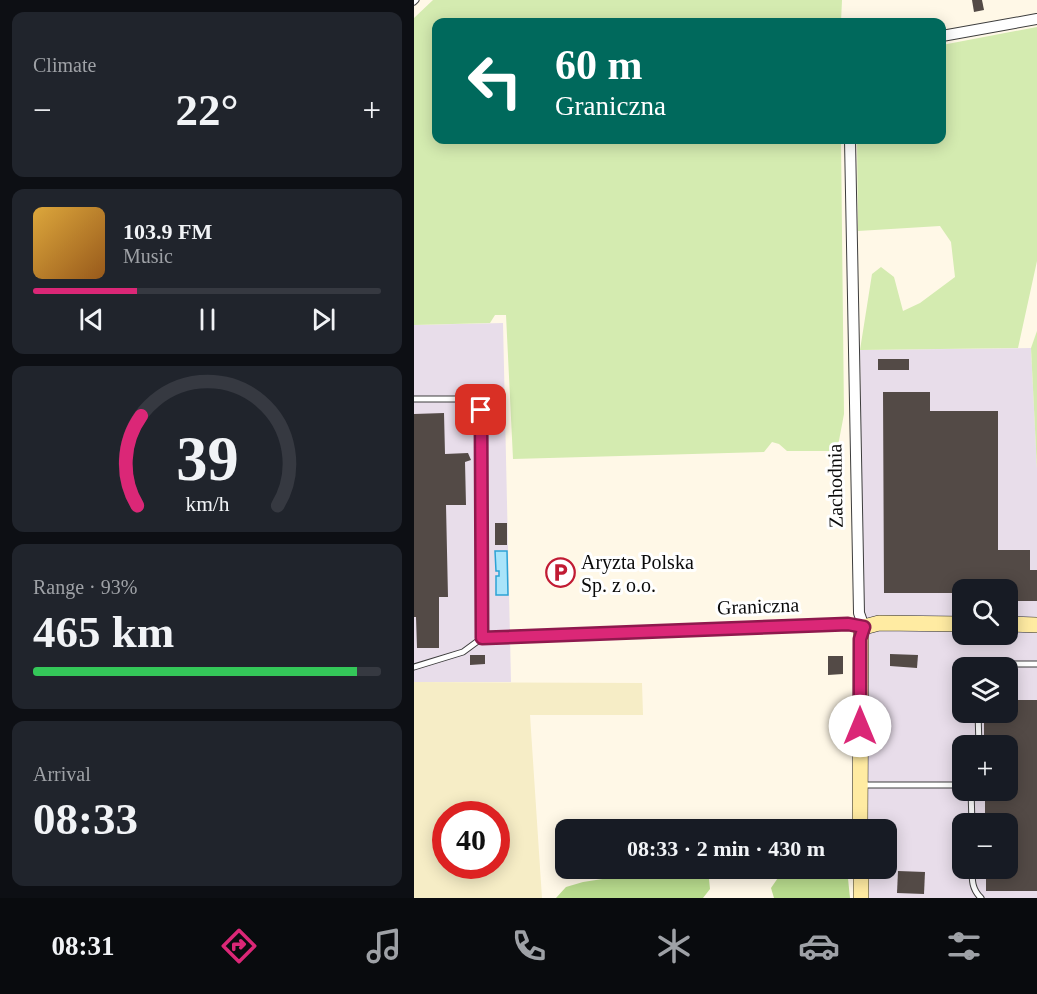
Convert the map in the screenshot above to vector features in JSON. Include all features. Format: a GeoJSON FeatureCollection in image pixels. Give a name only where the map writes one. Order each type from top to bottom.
{"type":"FeatureCollection","features":[{"type":"Feature","properties":{"kind":"street"},"geometry":{"type":"LineString","coordinates":[[946,35],[1037,19]]}},
{"type":"Feature","properties":{"kind":"street","name":"Zachodnia"},"geometry":{"type":"LineString","coordinates":[[849,144],[859,613],[864,627],[860,639],[860,819]]}},
{"type":"Feature","properties":{"kind":"street","name":"Graniczna"},"geometry":{"type":"LineString","coordinates":[[482,638],[848,624],[864,627],[879,623],[952,624]]}},
{"type":"Feature","properties":{"kind":"street"},"geometry":{"type":"LineString","coordinates":[[1018,624],[1037,625]]}},
{"type":"Feature","properties":{"kind":"street"},"geometry":{"type":"LineString","coordinates":[[861,879],[861,898]]}},
{"type":"Feature","properties":{"kind":"lane"},"geometry":{"type":"LineString","coordinates":[[414,399],[470,399],[478,404],[481,410],[482,638],[463,652],[414,667]]}},
{"type":"Feature","properties":{"kind":"lane"},"geometry":{"type":"LineString","coordinates":[[1018,664],[1037,664]]}},
{"type":"Feature","properties":{"kind":"lane"},"geometry":{"type":"LineString","coordinates":[[860,785],[952,785]]}},
{"type":"Feature","properties":{"kind":"lane"},"geometry":{"type":"LineString","coordinates":[[972,879],[975,892],[981,898]]}},
{"type":"Feature","properties":{"kind":"shaded area"},"geometry":{"type":"Polygon","coordinates":[[[503,323],[511,682],[414,682],[414,325],[503,323]]]}},
{"type":"Feature","properties":{"kind":"shaded area"},"geometry":{"type":"Polygon","coordinates":[[[1031,348],[1037,469],[1037,898],[867,898],[866,879],[897,879],[897,819],[866,819],[860,350],[1031,348]]]}},
{"type":"Feature","properties":{"kind":"shaded area"},"geometry":{"type":"Polygon","coordinates":[[[414,682],[642,683],[643,715],[530,715],[542,898],[414,898],[414,682]]]}},
{"type":"Feature","properties":{"kind":"green space"},"geometry":{"type":"Polygon","coordinates":[[[433,0],[842,0],[841,18],[432,18],[432,144],[841,144],[844,414],[837,451],[787,451],[779,444],[772,442],[764,452],[513,459],[506,315],[495,315],[490,323],[414,325],[414,18],[433,0]]]}},
{"type":"Feature","properties":{"kind":"green space"},"geometry":{"type":"Polygon","coordinates":[[[1037,27],[1037,261],[1018,348],[860,350],[872,274],[881,267],[894,277],[903,311],[920,303],[955,277],[951,242],[940,226],[858,231],[857,144],[946,144],[946,44],[1037,27]]]}},
{"type":"Feature","properties":{"kind":"green space"},"geometry":{"type":"Polygon","coordinates":[[[1037,331],[1037,469],[1031,348],[1037,331]]]}},
{"type":"Feature","properties":{"kind":"green space"},"geometry":{"type":"Polygon","coordinates":[[[602,879],[709,879],[710,889],[703,898],[556,898],[566,887],[602,879]]]}},
{"type":"Feature","properties":{"kind":"green space"},"geometry":{"type":"Polygon","coordinates":[[[777,879],[848,879],[850,898],[774,898],[771,888],[777,879]]]}},
{"type":"Feature","properties":{"kind":"water"},"geometry":{"type":"Polygon","coordinates":[[[495,551],[507,551],[508,595],[496,595],[496,576],[499,576],[499,571],[496,571],[495,551]]]}},
{"type":"Feature","properties":{"kind":"building"},"geometry":{"type":"Polygon","coordinates":[[[972,0],[982,0],[984,10],[974,12],[972,0]]]}},
{"type":"Feature","properties":{"kind":"building"},"geometry":{"type":"Polygon","coordinates":[[[878,359],[909,359],[909,370],[878,370],[878,359]]]}},
{"type":"Feature","properties":{"kind":"building"},"geometry":{"type":"Polygon","coordinates":[[[883,392],[930,392],[930,411],[998,411],[998,550],[1030,550],[1030,570],[1037,570],[1037,601],[1018,601],[1018,579],[952,579],[952,593],[884,593],[883,392]]]}},
{"type":"Feature","properties":{"kind":"building"},"geometry":{"type":"Polygon","coordinates":[[[444,413],[445,454],[468,453],[471,460],[465,462],[466,505],[446,505],[448,597],[439,597],[439,648],[417,648],[416,617],[414,617],[414,414],[444,413]]]}},
{"type":"Feature","properties":{"kind":"building"},"geometry":{"type":"Polygon","coordinates":[[[495,523],[507,523],[507,545],[495,545],[495,523]]]}},
{"type":"Feature","properties":{"kind":"building"},"geometry":{"type":"Polygon","coordinates":[[[890,654],[918,655],[917,668],[890,666],[890,654]]]}},
{"type":"Feature","properties":{"kind":"building"},"geometry":{"type":"Polygon","coordinates":[[[470,655],[485,655],[485,664],[470,665],[470,655]]]}},
{"type":"Feature","properties":{"kind":"building"},"geometry":{"type":"Polygon","coordinates":[[[828,656],[843,656],[843,674],[828,675],[828,656]]]}},
{"type":"Feature","properties":{"kind":"building"},"geometry":{"type":"Polygon","coordinates":[[[1018,700],[1037,700],[1037,891],[986,891],[986,879],[1018,879],[1018,813],[985,813],[985,801],[1018,801],[1018,735],[984,735],[984,723],[1018,723],[1018,700]]]}},
{"type":"Feature","properties":{"kind":"building"},"geometry":{"type":"Polygon","coordinates":[[[898,871],[925,872],[924,894],[897,893],[898,871]]]}},
{"type":"Feature","properties":{"kind":"place","name":"Aryzta Polska Sp. z o.o."},"geometry":{"type":"Point","coordinates":[560,573]}},
{"type":"Feature","properties":{"kind":"route"},"geometry":{"type":"LineString","coordinates":[[481,410],[482,638],[848,624],[864,627],[860,639],[860,726]]}}]}
